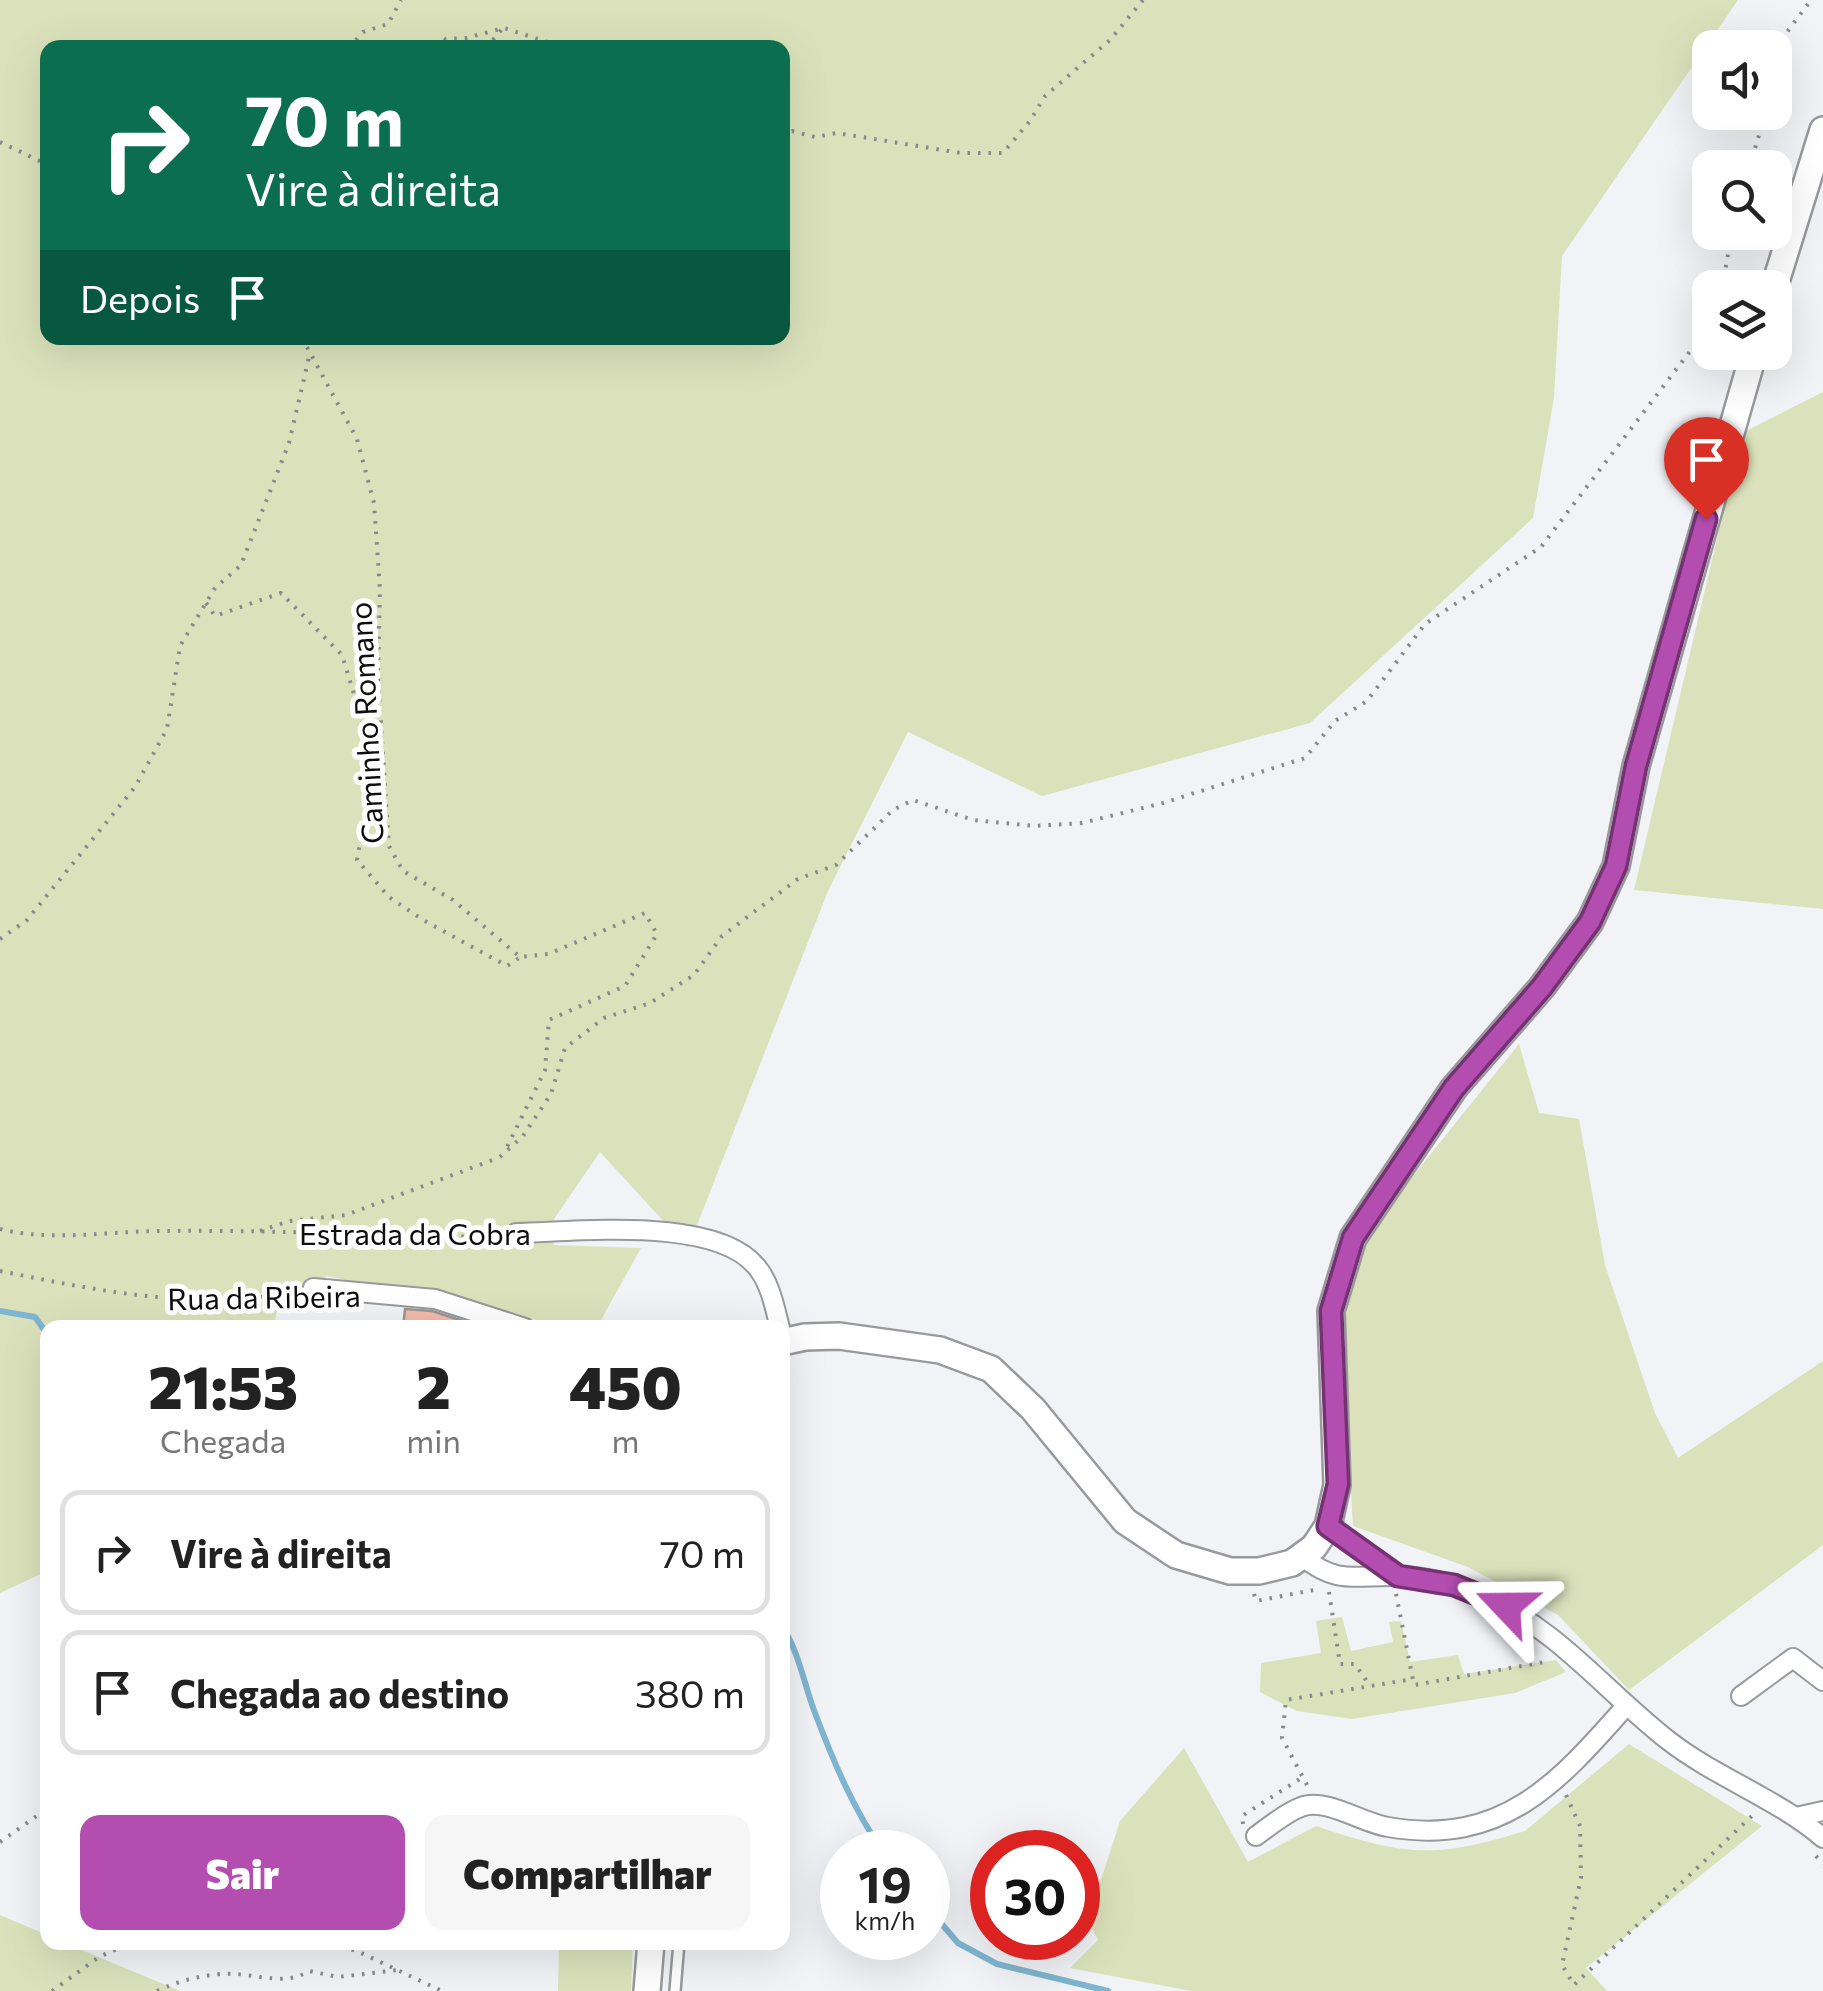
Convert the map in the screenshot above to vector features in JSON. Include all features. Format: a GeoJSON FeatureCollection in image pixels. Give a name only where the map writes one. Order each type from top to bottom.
{"type":"FeatureCollection","features":[{"type":"Feature","properties":{"kind":"street"},"geometry":{"type":"LineString","coordinates":[[1780,270],[1823,130]]}},
{"type":"Feature","properties":{"kind":"street"},"geometry":{"type":"LineString","coordinates":[[790,1339],[839,1336],[940,1350],[990,1368],[1034,1409],[1126,1522],[1176,1554],[1204,1565],[1246,1571],[1279,1568],[1303,1557],[1328,1526],[1334,1509],[1338,1470],[1331,1311],[1353,1238],[1454,1088],[1542,987],[1590,922],[1616,866],[1636,766],[1749,370]]}},
{"type":"Feature","properties":{"kind":"street","name":"Estrada da Cobra"},"geometry":{"type":"LineString","coordinates":[[516,1233],[673,1231],[704,1236],[742,1254],[758,1268],[778,1320]]}},
{"type":"Feature","properties":{"kind":"street","name":"Rua da Ribeira"},"geometry":{"type":"LineString","coordinates":[[313,1288],[435,1299],[500,1320]]}},
{"type":"Feature","properties":{"kind":"street"},"geometry":{"type":"LineString","coordinates":[[1328,1526],[1395,1576]]}},
{"type":"Feature","properties":{"kind":"street"},"geometry":{"type":"LineString","coordinates":[[1303,1557],[1332,1576],[1395,1576],[1454,1585],[1517,1613],[1548,1635],[1626,1706],[1697,1760],[1796,1817],[1816,1843]]}},
{"type":"Feature","properties":{"kind":"street"},"geometry":{"type":"LineString","coordinates":[[1741,1696],[1793,1658],[1823,1681]]}},
{"type":"Feature","properties":{"kind":"street"},"geometry":{"type":"LineString","coordinates":[[1256,1836],[1299,1807],[1317,1804],[1365,1822],[1407,1830],[1448,1829],[1490,1820],[1529,1802],[1559,1780],[1626,1706]]}},
{"type":"Feature","properties":{"kind":"street"},"geometry":{"type":"LineString","coordinates":[[1796,1817],[1823,1811]]}},
{"type":"Feature","properties":{"kind":"street"},"geometry":{"type":"LineString","coordinates":[[647,1991],[650,1950]]}},
{"type":"Feature","properties":{"kind":"lane"},"geometry":{"type":"LineString","coordinates":[[675,1991],[678,1950]]}},
{"type":"Feature","properties":{"kind":"path"},"geometry":{"type":"LineString","coordinates":[[356,40],[363,32],[388,24],[401,0]]}},
{"type":"Feature","properties":{"kind":"path"},"geometry":{"type":"LineString","coordinates":[[790,132],[815,137],[837,133],[961,153],[1002,153],[1046,96],[1110,40],[1143,0]]}},
{"type":"Feature","properties":{"kind":"path"},"geometry":{"type":"LineString","coordinates":[[1789,30],[1812,0]]}},
{"type":"Feature","properties":{"kind":"path"},"geometry":{"type":"LineString","coordinates":[[445,40],[504,28],[541,40]]}},
{"type":"Feature","properties":{"kind":"path"},"geometry":{"type":"LineString","coordinates":[[493,40],[504,28]]}},
{"type":"Feature","properties":{"kind":"path"},"geometry":{"type":"LineString","coordinates":[[0,142],[40,161]]}},
{"type":"Feature","properties":{"kind":"path","name":"Caminho Romano"},"geometry":{"type":"LineString","coordinates":[[306,345],[357,439],[374,503],[380,590],[378,676],[389,846],[403,872],[453,900],[520,957]]}},
{"type":"Feature","properties":{"kind":"path"},"geometry":{"type":"LineString","coordinates":[[260,1231],[289,1220],[346,1215],[500,1157],[523,1136],[550,1094],[565,1048],[604,1018],[650,1004],[694,975],[722,936],[798,879],[836,864],[893,810],[914,800],[973,820],[1034,826],[1082,824],[1164,803],[1305,758],[1334,721],[1366,701],[1426,624],[1541,546],[1692,349]]}},
{"type":"Feature","properties":{"kind":"path"},"geometry":{"type":"LineString","coordinates":[[0,939],[27,920],[135,787],[167,730],[180,646],[215,588],[241,565],[289,443],[310,353]]}},
{"type":"Feature","properties":{"kind":"path"},"geometry":{"type":"LineString","coordinates":[[206,604],[215,616],[280,592],[342,654],[366,733],[367,806],[357,860],[389,896],[423,920],[507,966],[520,957],[548,954],[646,913],[657,934],[626,986],[550,1020],[545,1070],[516,1136],[500,1157]]}},
{"type":"Feature","properties":{"kind":"path"},"geometry":{"type":"LineString","coordinates":[[367,806],[388,827]]}},
{"type":"Feature","properties":{"kind":"path","name":"Estrada da Cobra"},"geometry":{"type":"LineString","coordinates":[[0,1229],[18,1234],[58,1235],[260,1231],[456,1237],[516,1233]]}},
{"type":"Feature","properties":{"kind":"path","name":"Rua da Ribeira"},"geometry":{"type":"LineString","coordinates":[[0,1272],[132,1297],[248,1301],[313,1288]]}},
{"type":"Feature","properties":{"kind":"path"},"geometry":{"type":"LineString","coordinates":[[1246,1571],[1256,1600],[1328,1587],[1340,1664],[1355,1664],[1370,1686]]}},
{"type":"Feature","properties":{"kind":"path"},"geometry":{"type":"LineString","coordinates":[[1395,1576],[1414,1685],[1556,1660],[1543,1648]]}},
{"type":"Feature","properties":{"kind":"path"},"geometry":{"type":"LineString","coordinates":[[1317,1804],[1282,1738],[1286,1700],[1412,1679]]}},
{"type":"Feature","properties":{"kind":"path"},"geometry":{"type":"LineString","coordinates":[[1568,1800],[1580,1826],[1581,1878],[1562,1965],[1574,1984],[1754,1814],[1768,1822]]}},
{"type":"Feature","properties":{"kind":"path"},"geometry":{"type":"LineString","coordinates":[[0,1842],[40,1814]]}},
{"type":"Feature","properties":{"kind":"path"},"geometry":{"type":"LineString","coordinates":[[1816,1843],[1823,1864]]}},
{"type":"Feature","properties":{"kind":"path"},"geometry":{"type":"LineString","coordinates":[[52,1991],[116,1950]]}},
{"type":"Feature","properties":{"kind":"path"},"geometry":{"type":"LineString","coordinates":[[350,1950],[442,1991]]}},
{"type":"Feature","properties":{"kind":"path"},"geometry":{"type":"LineString","coordinates":[[157,1991],[178,1981],[224,1973],[296,1980],[309,1971],[338,1977],[398,1970]]}},
{"type":"Feature","properties":{"kind":"green space"},"geometry":{"type":"Polygon","coordinates":[[[0,0],[1738,0],[1717,30],[1692,30],[1692,67],[1562,256],[1554,398],[1533,518],[1310,723],[1042,796],[908,732],[828,891],[688,1248],[600,1152],[554,1219],[554,1245],[641,1248],[601,1320],[537,1320],[327,1276],[277,1310],[275,1320],[40,1320],[40,1574],[0,1593],[0,0]]]}},
{"type":"Feature","properties":{"kind":"green space"},"geometry":{"type":"Polygon","coordinates":[[[1823,392],[1823,909],[1634,890],[1742,433],[1823,392]]]}},
{"type":"Feature","properties":{"kind":"green space"},"geometry":{"type":"Polygon","coordinates":[[[1519,1044],[1539,1113],[1579,1119],[1605,1265],[1655,1413],[1678,1458],[1823,1361],[1823,1545],[1629,1690],[1558,1615],[1468,1567],[1353,1526],[1339,1306],[1376,1222],[1519,1044]]]}},
{"type":"Feature","properties":{"kind":"green space"},"geometry":{"type":"Polygon","coordinates":[[[1342,1617],[1351,1651],[1393,1642],[1389,1622],[1401,1621],[1410,1662],[1458,1655],[1464,1674],[1556,1660],[1566,1672],[1515,1693],[1352,1719],[1297,1711],[1260,1692],[1261,1663],[1321,1653],[1316,1621],[1342,1617]]]}},
{"type":"Feature","properties":{"kind":"green space"},"geometry":{"type":"Polygon","coordinates":[[[1629,1744],[1762,1826],[1586,1968],[1607,1991],[1191,1991],[1070,1968],[1078,1960],[1100,1960],[1100,1882],[1120,1821],[1184,1748],[1248,1862],[1316,1826],[1373,1843],[1420,1850],[1466,1846],[1525,1831],[1629,1744]]]}},
{"type":"Feature","properties":{"kind":"green space"},"geometry":{"type":"Polygon","coordinates":[[[0,1915],[40,1932],[40,1950],[82,1950],[180,1991],[0,1991],[0,1915]]]}},
{"type":"Feature","properties":{"kind":"green space"},"geometry":{"type":"Polygon","coordinates":[[[559,1950],[633,1950],[631,1991],[558,1991],[559,1950]]]}},
{"type":"Feature","properties":{"kind":"building"},"geometry":{"type":"Polygon","coordinates":[[[405,1309],[432,1311],[460,1320],[404,1320],[405,1309]]]}},
{"type":"Feature","properties":{"kind":"waterway"},"geometry":{"type":"LineString","coordinates":[[0,1311],[35,1317],[40,1324]]}},
{"type":"Feature","properties":{"kind":"waterway"},"geometry":{"type":"LineString","coordinates":[[790,1641],[837,1767],[869,1830]]}},
{"type":"Feature","properties":{"kind":"waterway"},"geometry":{"type":"LineString","coordinates":[[950,1934],[958,1943],[997,1964],[1108,1991]]}},
{"type":"Feature","properties":{"kind":"route"},"geometry":{"type":"LineString","coordinates":[[1506,1606],[1454,1585],[1398,1576],[1328,1526],[1338,1484],[1331,1311],[1353,1238],[1391,1178],[1454,1088],[1542,987],[1590,922],[1616,866],[1636,766],[1706,519]]}}]}
